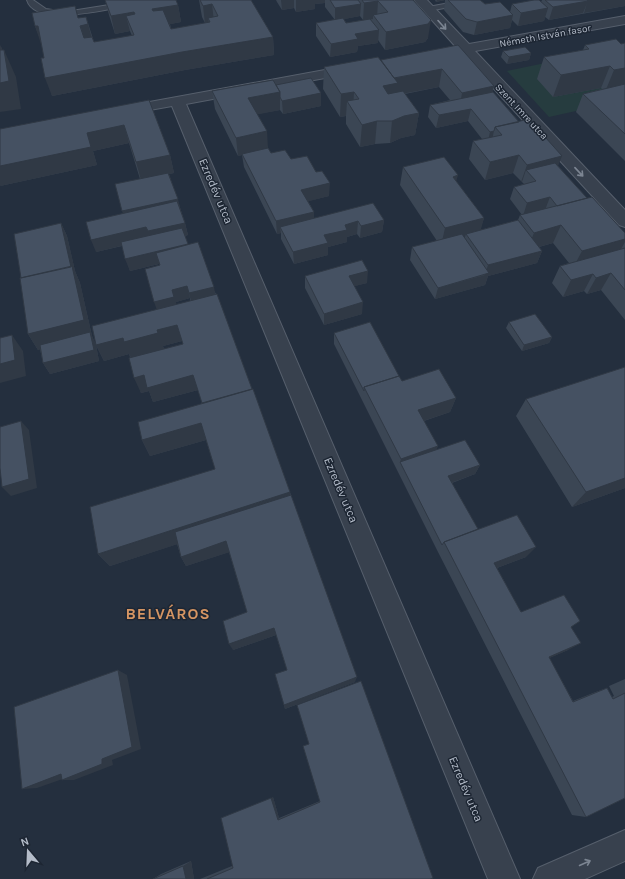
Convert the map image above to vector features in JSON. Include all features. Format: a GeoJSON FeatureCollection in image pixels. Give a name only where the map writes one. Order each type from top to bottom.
{"type":"FeatureCollection","features":[{"type":"Feature","properties":{"kind":"street","name":"Szent Imre utca"},"geometry":{"type":"LineString","coordinates":[[424,4],[464,49],[625,221]]}},
{"type":"Feature","properties":{"kind":"street","name":"Németh István fasor"},"geometry":{"type":"LineString","coordinates":[[423,57],[625,20]]}},
{"type":"Feature","properties":{"kind":"street"},"geometry":{"type":"LineString","coordinates":[[108,114],[363,68]]}},
{"type":"Feature","properties":{"kind":"street","name":"Ezredév utca"},"geometry":{"type":"LineString","coordinates":[[177,101],[504,879]]}},
{"type":"Feature","properties":{"kind":"street"},"geometry":{"type":"LineString","coordinates":[[549,879],[625,845]]}},
{"type":"Feature","properties":{"kind":"lane"},"geometry":{"type":"LineString","coordinates":[[30,0],[31,3],[44,12],[65,14],[126,5]]}},
{"type":"Feature","properties":{"kind":"lane"},"geometry":{"type":"LineString","coordinates":[[424,4],[477,0]]}},
{"type":"Feature","properties":{"kind":"green space"},"geometry":{"type":"Polygon","coordinates":[[[617,48],[625,100],[549,117],[507,71],[617,48]]]}},
{"type":"Feature","properties":{"kind":"building"},"geometry":{"type":"Polygon","coordinates":[[[105,0],[176,0],[178,5],[152,9],[153,11],[163,10],[171,29],[210,22],[208,18],[218,16],[212,4],[203,6],[200,0],[251,0],[273,37],[182,52],[45,78],[41,58],[44,58],[38,26],[35,26],[32,13],[75,6],[78,18],[86,17],[88,24],[80,26],[84,38],[92,37],[94,42],[134,35],[126,16],[135,14],[134,12],[111,16],[105,0]]]}},
{"type":"Feature","properties":{"kind":"building"},"geometry":{"type":"Polygon","coordinates":[[[330,0],[358,0],[361,4],[335,8],[330,0]]]}},
{"type":"Feature","properties":{"kind":"building"},"geometry":{"type":"Polygon","coordinates":[[[362,0],[413,0],[431,20],[428,24],[386,32],[373,15],[388,12],[378,1],[364,3],[362,0]]]}},
{"type":"Feature","properties":{"kind":"building"},"geometry":{"type":"Polygon","coordinates":[[[448,0],[480,0],[485,4],[500,2],[513,15],[477,22],[466,19],[448,0]]]}},
{"type":"Feature","properties":{"kind":"building"},"geometry":{"type":"Polygon","coordinates":[[[539,0],[548,8],[521,13],[512,4],[539,0]]]}},
{"type":"Feature","properties":{"kind":"building"},"geometry":{"type":"Polygon","coordinates":[[[545,0],[587,0],[588,1],[553,7],[545,0]]]}},
{"type":"Feature","properties":{"kind":"building"},"geometry":{"type":"Polygon","coordinates":[[[343,18],[346,23],[370,19],[379,30],[355,34],[358,39],[331,44],[316,23],[343,18]]]}},
{"type":"Feature","properties":{"kind":"building"},"geometry":{"type":"Polygon","coordinates":[[[616,39],[621,44],[625,43],[625,68],[614,70],[610,66],[561,75],[544,57],[589,49],[585,45],[616,39]]]}},
{"type":"Feature","properties":{"kind":"building"},"geometry":{"type":"Polygon","coordinates":[[[458,45],[494,86],[462,93],[442,69],[394,78],[381,60],[458,45]]]}},
{"type":"Feature","properties":{"kind":"building"},"geometry":{"type":"Polygon","coordinates":[[[525,47],[531,53],[509,57],[503,51],[525,47]]]}},
{"type":"Feature","properties":{"kind":"building"},"geometry":{"type":"Polygon","coordinates":[[[0,50],[4,50],[9,81],[0,83],[0,50]]]}},
{"type":"Feature","properties":{"kind":"building"},"geometry":{"type":"Polygon","coordinates":[[[378,57],[398,83],[383,86],[388,94],[403,91],[419,113],[404,116],[392,121],[377,121],[362,125],[347,101],[359,99],[354,92],[341,94],[324,67],[378,57]]]}},
{"type":"Feature","properties":{"kind":"building"},"geometry":{"type":"Polygon","coordinates":[[[311,78],[321,93],[282,101],[280,92],[276,85],[311,78]]]}},
{"type":"Feature","properties":{"kind":"building"},"geometry":{"type":"Polygon","coordinates":[[[273,80],[280,92],[248,98],[267,131],[236,138],[212,91],[273,80]]]}},
{"type":"Feature","properties":{"kind":"building"},"geometry":{"type":"Polygon","coordinates":[[[625,84],[625,134],[583,94],[625,84]]]}},
{"type":"Feature","properties":{"kind":"building"},"geometry":{"type":"Polygon","coordinates":[[[493,92],[519,122],[495,127],[494,131],[490,132],[471,109],[439,115],[430,105],[493,92]]]}},
{"type":"Feature","properties":{"kind":"building"},"geometry":{"type":"Polygon","coordinates":[[[149,100],[170,155],[136,162],[124,125],[87,133],[91,147],[0,166],[0,129],[149,100]]]}},
{"type":"Feature","properties":{"kind":"building"},"geometry":{"type":"Polygon","coordinates":[[[529,119],[562,156],[527,165],[519,155],[490,162],[473,141],[502,135],[495,127],[529,119]]]}},
{"type":"Feature","properties":{"kind":"building"},"geometry":{"type":"Polygon","coordinates":[[[268,148],[271,153],[285,150],[291,159],[307,156],[316,172],[322,171],[330,183],[301,190],[314,212],[276,221],[242,154],[268,148]]]}},
{"type":"Feature","properties":{"kind":"building"},"geometry":{"type":"Polygon","coordinates":[[[444,157],[458,175],[453,177],[484,218],[445,228],[403,167],[444,157]]]}},
{"type":"Feature","properties":{"kind":"building"},"geometry":{"type":"Polygon","coordinates":[[[555,163],[587,198],[557,206],[550,197],[527,203],[514,187],[536,181],[526,170],[555,163]]]}},
{"type":"Feature","properties":{"kind":"building"},"geometry":{"type":"Polygon","coordinates":[[[168,173],[178,199],[122,211],[115,184],[168,173]]]}},
{"type":"Feature","properties":{"kind":"building"},"geometry":{"type":"Polygon","coordinates":[[[592,197],[625,233],[625,239],[582,251],[561,225],[534,233],[520,215],[592,197]]]}},
{"type":"Feature","properties":{"kind":"building"},"geometry":{"type":"Polygon","coordinates":[[[177,201],[185,223],[148,231],[146,227],[91,240],[86,222],[177,201]]]}},
{"type":"Feature","properties":{"kind":"building"},"geometry":{"type":"Polygon","coordinates":[[[373,203],[384,220],[361,226],[358,221],[345,225],[347,230],[324,235],[328,243],[293,252],[280,227],[373,203]]]}},
{"type":"Feature","properties":{"kind":"building"},"geometry":{"type":"Polygon","coordinates":[[[518,220],[542,251],[488,265],[466,234],[518,220]]]}},
{"type":"Feature","properties":{"kind":"building"},"geometry":{"type":"Polygon","coordinates":[[[61,223],[71,267],[21,278],[14,234],[61,223]]]}},
{"type":"Feature","properties":{"kind":"building"},"geometry":{"type":"Polygon","coordinates":[[[182,228],[188,244],[125,259],[121,242],[182,228]]]}},
{"type":"Feature","properties":{"kind":"building"},"geometry":{"type":"Polygon","coordinates":[[[462,234],[489,273],[438,288],[412,247],[462,234]]]}},
{"type":"Feature","properties":{"kind":"building"},"geometry":{"type":"Polygon","coordinates":[[[198,242],[214,287],[189,293],[187,286],[172,290],[174,297],[154,302],[145,269],[160,265],[156,253],[198,242]]]}},
{"type":"Feature","properties":{"kind":"building"},"geometry":{"type":"Polygon","coordinates":[[[625,248],[625,290],[611,273],[596,278],[593,274],[571,280],[560,266],[625,248]]]}},
{"type":"Feature","properties":{"kind":"building"},"geometry":{"type":"Polygon","coordinates":[[[362,260],[368,271],[349,276],[363,302],[324,314],[305,276],[362,260]]]}},
{"type":"Feature","properties":{"kind":"building"},"geometry":{"type":"Polygon","coordinates":[[[72,266],[84,320],[28,334],[20,278],[72,266]]]}},
{"type":"Feature","properties":{"kind":"building"},"geometry":{"type":"Polygon","coordinates":[[[217,294],[252,389],[202,403],[193,375],[147,388],[144,375],[134,378],[129,358],[183,344],[177,325],[157,330],[158,333],[124,342],[123,338],[96,345],[92,326],[217,294]]]}},
{"type":"Feature","properties":{"kind":"building"},"geometry":{"type":"Polygon","coordinates":[[[535,314],[552,337],[524,345],[509,322],[535,314]]]}},
{"type":"Feature","properties":{"kind":"building"},"geometry":{"type":"Polygon","coordinates":[[[370,322],[399,376],[364,387],[364,391],[334,333],[370,322]]]}},
{"type":"Feature","properties":{"kind":"building"},"geometry":{"type":"Polygon","coordinates":[[[90,332],[94,350],[43,363],[40,345],[90,332]]]}},
{"type":"Feature","properties":{"kind":"building"},"geometry":{"type":"Polygon","coordinates":[[[12,335],[15,360],[0,364],[0,338],[12,335]]]}},
{"type":"Feature","properties":{"kind":"building"},"geometry":{"type":"Polygon","coordinates":[[[625,367],[625,478],[586,492],[526,399],[625,367]]]}},
{"type":"Feature","properties":{"kind":"building"},"geometry":{"type":"Polygon","coordinates":[[[439,369],[456,398],[418,410],[438,446],[401,459],[364,387],[399,376],[402,381],[439,369]]]}},
{"type":"Feature","properties":{"kind":"building"},"geometry":{"type":"Polygon","coordinates":[[[253,389],[290,492],[98,554],[90,507],[215,469],[201,423],[142,440],[138,422],[253,389]]]}},
{"type":"Feature","properties":{"kind":"building"},"geometry":{"type":"Polygon","coordinates":[[[21,421],[29,479],[2,487],[0,468],[0,427],[21,421]]]}},
{"type":"Feature","properties":{"kind":"building"},"geometry":{"type":"Polygon","coordinates":[[[465,440],[480,465],[448,476],[478,529],[444,542],[442,545],[400,462],[465,440]]]}},
{"type":"Feature","properties":{"kind":"building"},"geometry":{"type":"Polygon","coordinates":[[[291,495],[357,677],[284,705],[275,674],[287,670],[274,628],[229,644],[223,621],[247,612],[226,541],[181,557],[175,532],[291,495]]]}},
{"type":"Feature","properties":{"kind":"building"},"geometry":{"type":"Polygon","coordinates":[[[517,515],[536,547],[494,563],[521,612],[564,595],[580,621],[571,627],[581,643],[549,657],[573,702],[607,688],[613,699],[625,693],[625,798],[586,817],[444,542],[517,515]]]}},
{"type":"Feature","properties":{"kind":"building"},"geometry":{"type":"Polygon","coordinates":[[[118,670],[132,747],[102,759],[102,764],[62,780],[61,774],[22,789],[14,707],[118,670]]]}},
{"type":"Feature","properties":{"kind":"building"},"geometry":{"type":"Polygon","coordinates":[[[361,681],[433,878],[207,879],[233,868],[221,818],[271,798],[278,820],[320,802],[303,746],[309,744],[297,705],[361,681]]]}},
{"type":"Feature","properties":{"kind":"building"},"geometry":{"type":"Polygon","coordinates":[[[183,866],[186,879],[153,879],[183,866]]]}},
{"type":"Feature","properties":{"kind":"district","name":"BELVÁROS"},"geometry":{"type":"Point","coordinates":[168,613]}}]}
